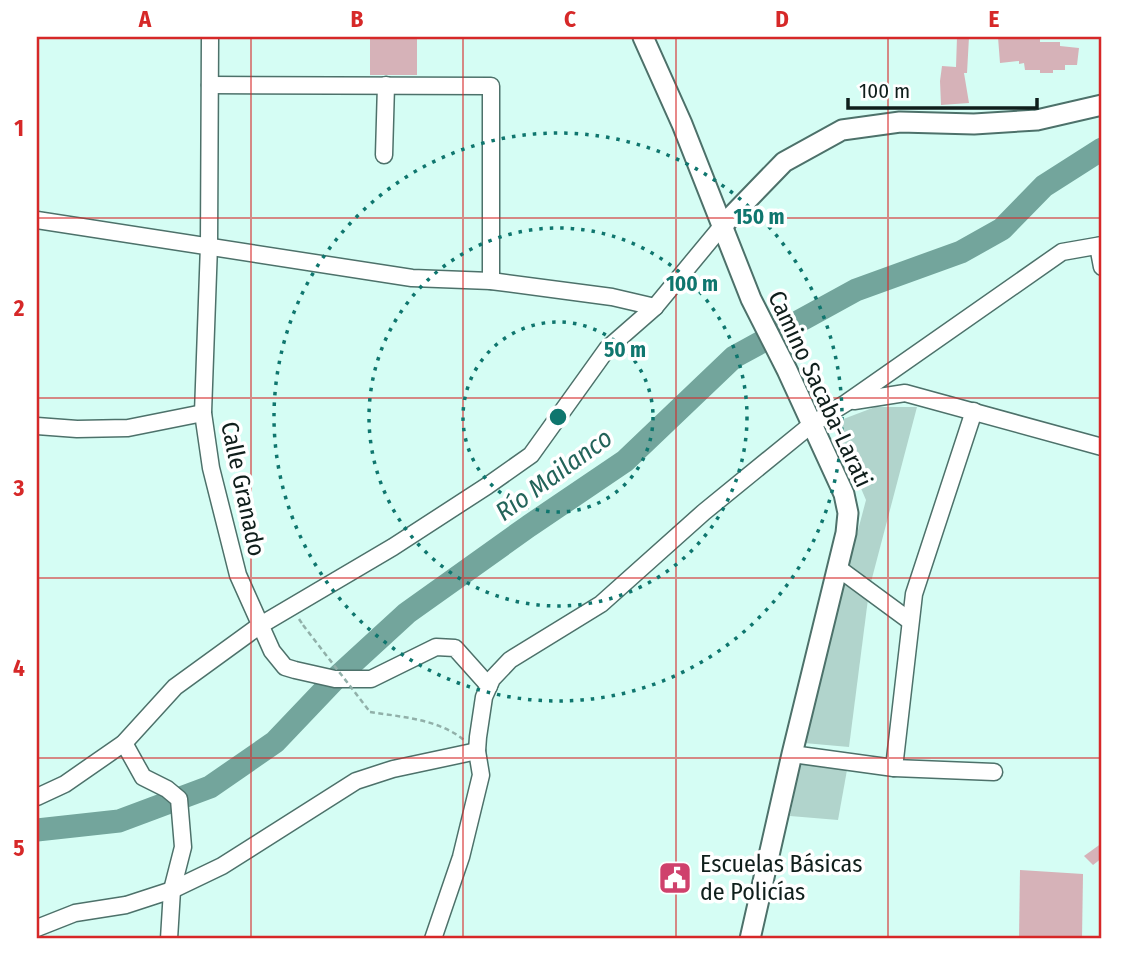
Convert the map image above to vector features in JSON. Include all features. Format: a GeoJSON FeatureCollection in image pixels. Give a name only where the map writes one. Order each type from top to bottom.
{"type":"FeatureCollection","features":[{"type":"Feature","properties":{"kind":"main road","name":"Camino Sacaba-Larati"},"geometry":{"type":"LineString","coordinates":[[643,37],[682,124],[751,299],[844,494],[848,513],[838,568],[750,939]]}},
{"type":"Feature","properties":{"kind":"main road"},"geometry":{"type":"LineString","coordinates":[[722,226],[784,162],[842,130],[900,122],[974,124],[1037,120],[1102,104]]}},
{"type":"Feature","properties":{"kind":"street","name":"Calle Granado"},"geometry":{"type":"LineString","coordinates":[[211,37],[203,413],[211,468],[237,575],[272,651],[285,667],[335,679],[371,679],[436,647],[455,648],[489,686]]}},
{"type":"Feature","properties":{"kind":"street"},"geometry":{"type":"LineString","coordinates":[[210,85],[491,86],[491,281]]}},
{"type":"Feature","properties":{"kind":"street"},"geometry":{"type":"LineString","coordinates":[[384,155],[386,85]]}},
{"type":"Feature","properties":{"kind":"street"},"geometry":{"type":"LineString","coordinates":[[37,220],[412,278],[491,281],[612,297],[654,307]]}},
{"type":"Feature","properties":{"kind":"street"},"geometry":{"type":"LineString","coordinates":[[37,797],[65,784],[124,743],[175,687],[259,626],[393,547],[531,454],[607,349],[654,307],[722,226]]}},
{"type":"Feature","properties":{"kind":"street"},"geometry":{"type":"LineString","coordinates":[[433,939],[461,857],[481,775],[477,751],[484,697],[492,679],[510,660],[601,604],[704,512],[811,424],[846,403],[1062,252],[1100,246],[1102,267]]}},
{"type":"Feature","properties":{"kind":"street"},"geometry":{"type":"LineString","coordinates":[[846,403],[905,393],[1102,447]]}},
{"type":"Feature","properties":{"kind":"street"},"geometry":{"type":"LineString","coordinates":[[894,768],[914,594],[974,411]]}},
{"type":"Feature","properties":{"kind":"street"},"geometry":{"type":"LineString","coordinates":[[37,426],[77,429],[128,428],[203,413]]}},
{"type":"Feature","properties":{"kind":"street"},"geometry":{"type":"LineString","coordinates":[[838,568],[910,621]]}},
{"type":"Feature","properties":{"kind":"street"},"geometry":{"type":"LineString","coordinates":[[124,743],[143,777],[167,789],[179,799],[183,847],[172,890],[169,939]]}},
{"type":"Feature","properties":{"kind":"street"},"geometry":{"type":"LineString","coordinates":[[37,928],[75,913],[126,905],[172,890],[222,866],[356,781],[393,769],[477,751]]}},
{"type":"Feature","properties":{"kind":"street"},"geometry":{"type":"LineString","coordinates":[[792,754],[894,768],[994,772]]}},
{"type":"Feature","properties":{"kind":"path"},"geometry":{"type":"LineString","coordinates":[[303,625],[370,712],[420,719],[456,733],[477,751]]}},
{"type":"Feature","properties":{"kind":"shaded area"},"geometry":{"type":"Polygon","coordinates":[[[875,407],[917,407],[871,582],[848,568],[866,500],[833,423],[875,407]]]}},
{"type":"Feature","properties":{"kind":"shaded area"},"geometry":{"type":"Polygon","coordinates":[[[844,584],[868,599],[849,747],[804,743],[844,584]]]}},
{"type":"Feature","properties":{"kind":"shaded area"},"geometry":{"type":"Polygon","coordinates":[[[800,764],[847,770],[838,820],[790,816],[800,764]]]}},
{"type":"Feature","properties":{"kind":"building"},"geometry":{"type":"Polygon","coordinates":[[[370,37],[417,37],[417,75],[370,75],[370,37]]]}},
{"type":"Feature","properties":{"kind":"building"},"geometry":{"type":"Polygon","coordinates":[[[957,37],[969,37],[967,73],[964,73],[969,103],[941,105],[942,66],[956,67],[957,37]]]}},
{"type":"Feature","properties":{"kind":"building"},"geometry":{"type":"Polygon","coordinates":[[[998,37],[1040,37],[1040,42],[1060,42],[1060,46],[1079,48],[1077,65],[1065,65],[1065,70],[1053,70],[1053,73],[1040,73],[1040,70],[1025,70],[1024,63],[1019,64],[1019,61],[1000,63],[998,37]]]}},
{"type":"Feature","properties":{"kind":"building"},"geometry":{"type":"Polygon","coordinates":[[[1102,843],[1102,858],[1093,865],[1084,856],[1102,843]]]}},
{"type":"Feature","properties":{"kind":"building"},"geometry":{"type":"Polygon","coordinates":[[[1020,870],[1083,874],[1082,939],[1019,939],[1020,870]]]}},
{"type":"Feature","properties":{"kind":"waterway","name":"Río Mailanco"},"geometry":{"type":"LineString","coordinates":[[37,830],[119,821],[210,787],[275,742],[335,679],[407,613],[625,461],[734,357],[856,290],[961,252],[1002,229],[1044,186],[1102,149]]}},
{"type":"Feature","properties":{"kind":"place","name":"Escuelas Básicas de Policías"},"geometry":{"type":"Point","coordinates":[675,878]}}]}
